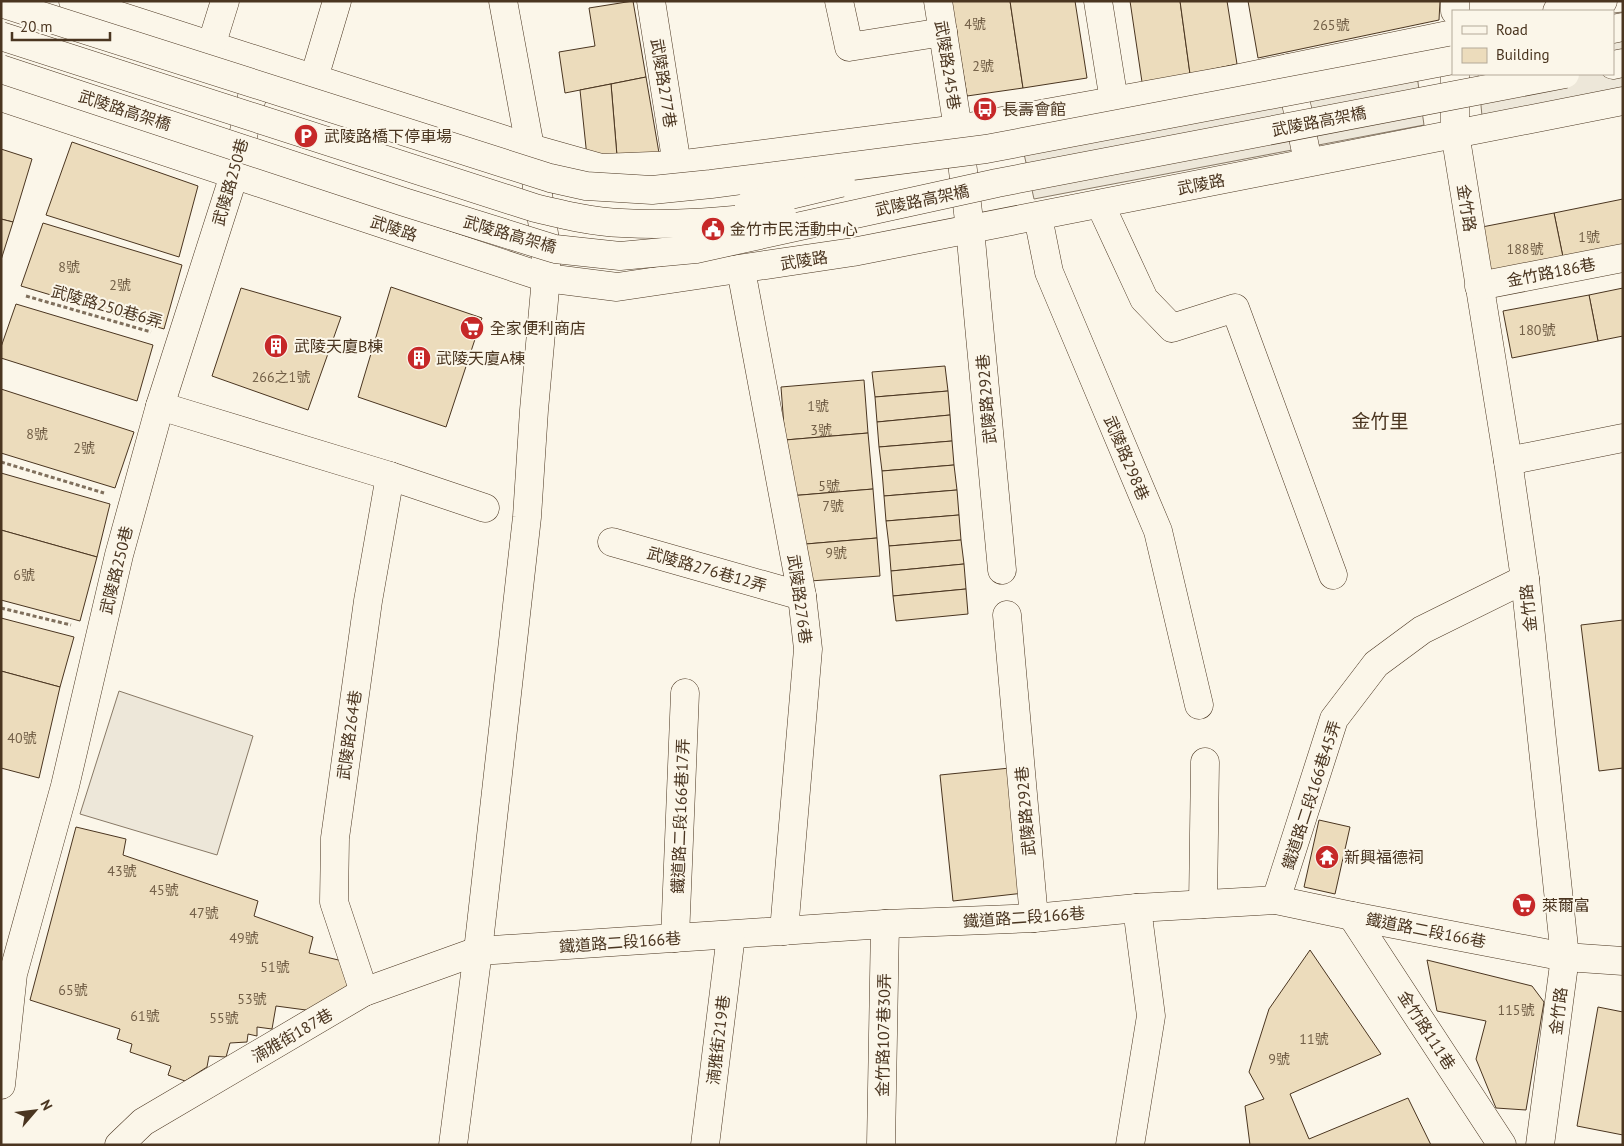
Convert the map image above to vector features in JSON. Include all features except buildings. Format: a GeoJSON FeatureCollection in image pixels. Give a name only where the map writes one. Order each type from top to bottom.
{"type":"FeatureCollection","features":[{"type":"Feature","properties":{"kind":"main road"},"geometry":{"type":"LineString","coordinates":[[72,1],[530,148],[602,168],[677,165],[958,129],[1289,68],[1452,34]]}},
{"type":"Feature","properties":{"kind":"main road"},"geometry":{"type":"LineString","coordinates":[[211,46],[225,1]]}},
{"type":"Feature","properties":{"kind":"main road"},"geometry":{"type":"LineString","coordinates":[[314,78],[337,1]]}},
{"type":"Feature","properties":{"kind":"main road"},"geometry":{"type":"LineString","coordinates":[[452,1145],[478,951],[527,517],[534,410],[546,278],[546,247],[530,148],[502,1]]}},
{"type":"Feature","properties":{"kind":"main road","name":"武陵路277巷"},"geometry":{"type":"LineString","coordinates":[[652,1],[677,165]]}},
{"type":"Feature","properties":{"kind":"main road"},"geometry":{"type":"LineString","coordinates":[[839,1],[849,47],[943,32]]}},
{"type":"Feature","properties":{"kind":"main road","name":"武陵路245巷"},"geometry":{"type":"LineString","coordinates":[[938,1],[958,129],[970,229]]}},
{"type":"Feature","properties":{"kind":"main road"},"geometry":{"type":"LineString","coordinates":[[1098,1],[1114,101]]}},
{"type":"Feature","properties":{"kind":"main road"},"geometry":{"type":"LineString","coordinates":[[1562,10],[1603,1]]}},
{"type":"Feature","properties":{"kind":"main road"},"geometry":{"type":"LineString","coordinates":[[1,4],[550,178],[586,186],[652,190],[986,149]]}},
{"type":"Feature","properties":{"kind":"main road"},"geometry":{"type":"LineString","coordinates":[[1,36],[535,208],[583,219],[622,223],[699,224],[824,211],[997,184]]}},
{"type":"Feature","properties":{"kind":"main road"},"geometry":{"type":"LineString","coordinates":[[622,223],[746,206],[986,149],[1452,60]]}},
{"type":"Feature","properties":{"kind":"main road","name":"武陵路250巷"},"geometry":{"type":"LineString","coordinates":[[1,1085],[7,973],[65,786],[133,502],[160,406],[234,176],[260,62]]}},
{"type":"Feature","properties":{"kind":"main road"},"geometry":{"type":"LineString","coordinates":[[1289,68],[1308,162]]}},
{"type":"Feature","properties":{"kind":"main road","name":"武陵路高架橋"},"geometry":{"type":"LineString","coordinates":[[1,69],[404,202],[555,249],[620,256],[696,249],[997,184],[1560,75]]}},
{"type":"Feature","properties":{"kind":"main road","name":"金竹路"},"geometry":{"type":"LineString","coordinates":[[1455,75],[1455,133],[1508,461],[1525,579],[1565,957],[1540,1145]]}},
{"type":"Feature","properties":{"kind":"main road","name":"武陵路"},"geometry":{"type":"LineString","coordinates":[[1,98],[546,278],[617,287],[854,252],[1623,101]]}},
{"type":"Feature","properties":{"kind":"main road"},"geometry":{"type":"LineString","coordinates":[[1100,204],[1144,299],[1172,328],[1235,308],[1333,575]]}},
{"type":"Feature","properties":{"kind":"main road","name":"武陵路298巷"},"geometry":{"type":"LineString","coordinates":[[1038,217],[1049,272],[1158,531],[1200,705]]}},
{"type":"Feature","properties":{"kind":"main road","name":"武陵路292巷"},"geometry":{"type":"LineString","coordinates":[[970,229],[1002,570]]}},
{"type":"Feature","properties":{"kind":"main road","name":"金竹路186巷"},"geometry":{"type":"LineString","coordinates":[[1480,286],[1623,258]]}},
{"type":"Feature","properties":{"kind":"main road","name":"武陵路276巷"},"geometry":{"type":"LineString","coordinates":[[740,270],[802,596],[808,649],[784,931]]}},
{"type":"Feature","properties":{"kind":"main road"},"geometry":{"type":"LineString","coordinates":[[160,406],[390,476],[485,508]]}},
{"type":"Feature","properties":{"kind":"main road"},"geometry":{"type":"LineString","coordinates":[[1508,461],[1623,438]]}},
{"type":"Feature","properties":{"kind":"main road","name":"武陵路264巷"},"geometry":{"type":"LineString","coordinates":[[364,992],[334,902],[335,838],[368,600],[390,476]]}},
{"type":"Feature","properties":{"kind":"main road","name":"武陵路276巷12弄"},"geometry":{"type":"LineString","coordinates":[[612,542],[802,596]]}},
{"type":"Feature","properties":{"kind":"main road","name":"鐵道路二段166巷45弄"},"geometry":{"type":"LineString","coordinates":[[1276,900],[1334,719],[1376,664],[1422,630],[1525,579]]}},
{"type":"Feature","properties":{"kind":"main road","name":"武陵路292巷"},"geometry":{"type":"LineString","coordinates":[[1007,615],[1034,918]]}},
{"type":"Feature","properties":{"kind":"main road","name":"鐵道路二段166巷17弄"},"geometry":{"type":"LineString","coordinates":[[676,938],[685,693]]}},
{"type":"Feature","properties":{"kind":"main road"},"geometry":{"type":"LineString","coordinates":[[1203,904],[1204,762]]}},
{"type":"Feature","properties":{"kind":"main road","name":"鐵道路二段166巷"},"geometry":{"type":"LineString","coordinates":[[478,951],[885,924],[1034,918],[1137,908],[1276,900],[1565,957],[1623,961]]}},
{"type":"Feature","properties":{"kind":"main road"},"geometry":{"type":"LineString","coordinates":[[1130,1145],[1151,1016],[1137,908]]}},
{"type":"Feature","properties":{"kind":"main road","name":"金竹路111巷"},"geometry":{"type":"LineString","coordinates":[[1352,916],[1502,1145]]}},
{"type":"Feature","properties":{"kind":"main road","name":"金竹路107巷30弄"},"geometry":{"type":"LineString","coordinates":[[881,1145],[885,924]]}},
{"type":"Feature","properties":{"kind":"main road","name":"湳雅街219巷"},"geometry":{"type":"LineString","coordinates":[[706,1145],[731,935]]}},
{"type":"Feature","properties":{"kind":"main road","name":"湳雅街187巷"},"geometry":{"type":"LineString","coordinates":[[120,1145],[142,1122],[364,992],[478,951]]}},
{"type":"Feature","properties":{"kind":"path","name":"武陵路250巷6弄"},"geometry":{"type":"LineString","coordinates":[[26,296],[181,340]]}},
{"type":"Feature","properties":{"kind":"path"},"geometry":{"type":"LineString","coordinates":[[1,462],[133,502]]}},
{"type":"Feature","properties":{"kind":"path"},"geometry":{"type":"LineString","coordinates":[[1,608],[101,632]]}},
{"type":"Feature","properties":{"kind":"shaded area"},"geometry":{"type":"Polygon","coordinates":[[[1623,12],[1623,90],[1482,116],[1478,75],[1614,75],[1614,13],[1623,12]]]}},
{"type":"Feature","properties":{"kind":"shaded area"},"geometry":{"type":"Polygon","coordinates":[[[1414,54],[1424,125],[1034,199],[1019,131],[1414,54]]]}},
{"type":"Feature","properties":{"kind":"shaded area"},"geometry":{"type":"Polygon","coordinates":[[[119,691],[253,736],[217,855],[80,814],[119,691]]]}},
{"type":"Feature","properties":{"kind":"place","name":"長壽會館"},"geometry":{"type":"Point","coordinates":[985,109]}},
{"type":"Feature","properties":{"kind":"place","name":"武陵路橋下停車場"},"geometry":{"type":"Point","coordinates":[306,136]}},
{"type":"Feature","properties":{"kind":"place","name":"金竹市民活動中心"},"geometry":{"type":"Point","coordinates":[713,229]}},
{"type":"Feature","properties":{"kind":"place","name":"全家便利商店"},"geometry":{"type":"Point","coordinates":[472,328]}},
{"type":"Feature","properties":{"kind":"place","name":"武陵天廈B棟"},"geometry":{"type":"Point","coordinates":[276,346]}},
{"type":"Feature","properties":{"kind":"place","name":"武陵天廈A棟"},"geometry":{"type":"Point","coordinates":[419,358]}},
{"type":"Feature","properties":{"kind":"place","name":"新興福德祠"},"geometry":{"type":"Point","coordinates":[1327,857]}},
{"type":"Feature","properties":{"kind":"place","name":"萊爾富"},"geometry":{"type":"Point","coordinates":[1524,905]}},
{"type":"Feature","properties":{"kind":"district","name":"金竹里"},"geometry":{"type":"Point","coordinates":[1380,421]}}]}
